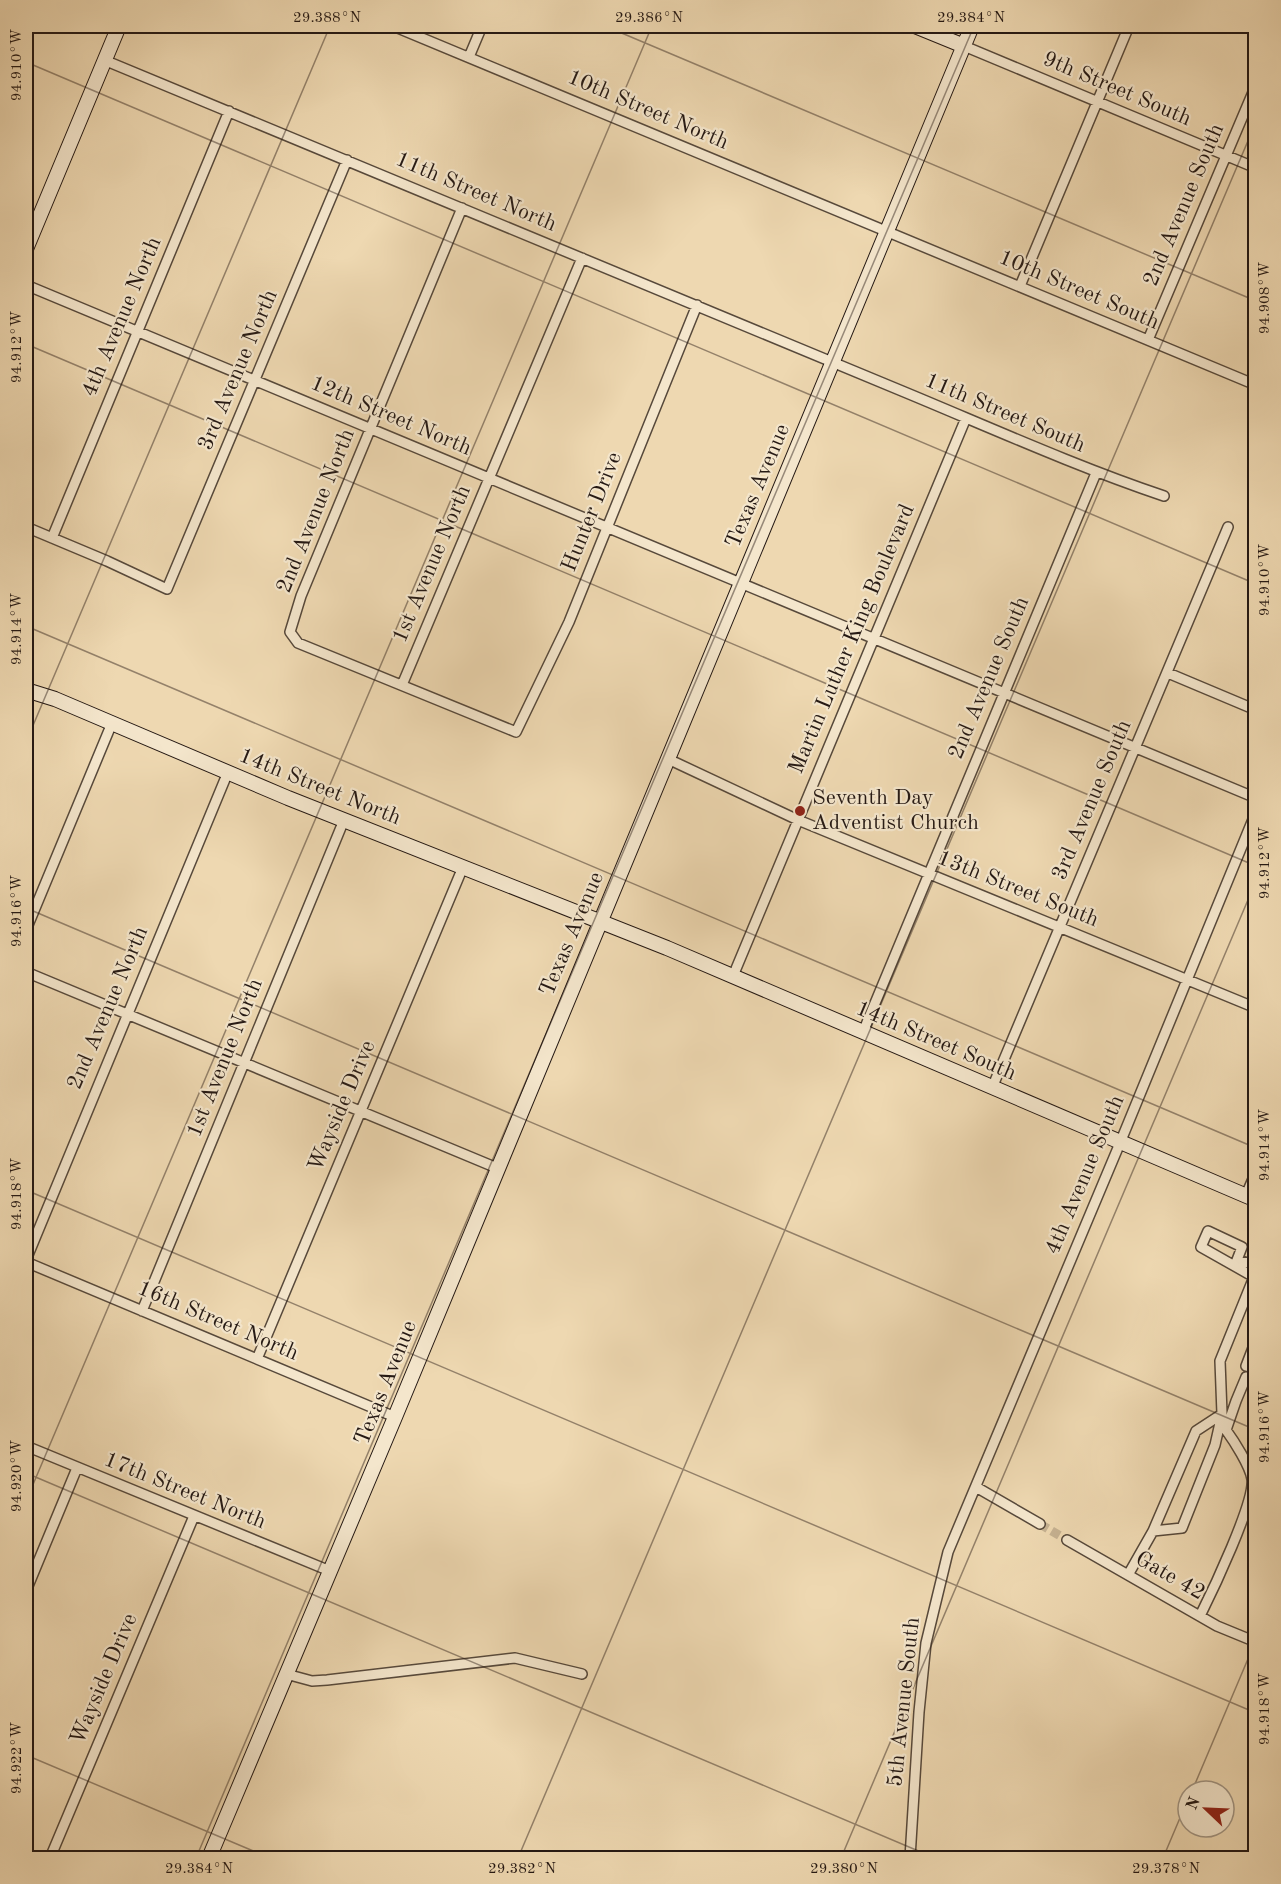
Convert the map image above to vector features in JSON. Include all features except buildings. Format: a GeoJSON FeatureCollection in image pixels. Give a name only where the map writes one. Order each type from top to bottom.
{"type":"FeatureCollection","features":[{"type":"Feature","properties":{"kind":"main road"},"geometry":{"type":"LineString","coordinates":[[26,249],[119,26]]}},
{"type":"Feature","properties":{"kind":"main road"},"geometry":{"type":"LineString","coordinates":[[915,26],[964,46]]}},
{"type":"Feature","properties":{"kind":"main road","name":"Texas Avenue"},"geometry":{"type":"LineString","coordinates":[[209,1858],[395,1417],[972,26]]}},
{"type":"Feature","properties":{"kind":"main road","name":"14th Street North"},"geometry":{"type":"LineString","coordinates":[[26,690],[55,699],[344,820],[600,922]]}},
{"type":"Feature","properties":{"kind":"main road","name":"14th Street South"},"geometry":{"type":"LineString","coordinates":[[600,922],[668,948],[1250,1198]]}},
{"type":"Feature","properties":{"kind":"street","name":"10th Street North"},"geometry":{"type":"LineString","coordinates":[[393,26],[887,231]]}},
{"type":"Feature","properties":{"kind":"street"},"geometry":{"type":"LineString","coordinates":[[469,57],[482,26]]}},
{"type":"Feature","properties":{"kind":"street"},"geometry":{"type":"LineString","coordinates":[[1020,286],[1129,26]]}},
{"type":"Feature","properties":{"kind":"street","name":"9th Street South"},"geometry":{"type":"LineString","coordinates":[[964,46],[1256,168]]}},
{"type":"Feature","properties":{"kind":"street","name":"11th Street North"},"geometry":{"type":"LineString","coordinates":[[104,60],[832,362]]}},
{"type":"Feature","properties":{"kind":"street","name":"2nd Avenue South"},"geometry":{"type":"LineString","coordinates":[[1148,340],[1256,85]]}},
{"type":"Feature","properties":{"kind":"street","name":"4th Avenue North"},"geometry":{"type":"LineString","coordinates":[[52,538],[229,111]]}},
{"type":"Feature","properties":{"kind":"street","name":"3rd Avenue North"},"geometry":{"type":"LineString","coordinates":[[52,538],[167,589],[347,160]]}},
{"type":"Feature","properties":{"kind":"street","name":"2nd Avenue North"},"geometry":{"type":"LineString","coordinates":[[402,686],[298,643],[290,632],[301,596],[462,208]]}},
{"type":"Feature","properties":{"kind":"street","name":"10th Street South"},"geometry":{"type":"LineString","coordinates":[[887,231],[1251,383],[1256,382]]}},
{"type":"Feature","properties":{"kind":"street","name":"1st Avenue North"},"geometry":{"type":"LineString","coordinates":[[402,686],[582,258]]}},
{"type":"Feature","properties":{"kind":"street","name":"12th Street North"},"geometry":{"type":"LineString","coordinates":[[26,285],[1256,798]]}},
{"type":"Feature","properties":{"kind":"street","name":"Hunter Drive"},"geometry":{"type":"LineString","coordinates":[[402,686],[516,732],[569,622],[697,305]]}},
{"type":"Feature","properties":{"kind":"street","name":"11th Street South"},"geometry":{"type":"LineString","coordinates":[[832,362],[1096,473],[1164,496]]}},
{"type":"Feature","properties":{"kind":"street","name":"Martin Luther King Boulevard"},"geometry":{"type":"LineString","coordinates":[[733,976],[966,418]]}},
{"type":"Feature","properties":{"kind":"street","name":"2nd Avenue South"},"geometry":{"type":"LineString","coordinates":[[863,1032],[1096,473]]}},
{"type":"Feature","properties":{"kind":"street"},"geometry":{"type":"LineString","coordinates":[[26,527],[52,538]]}},
{"type":"Feature","properties":{"kind":"street","name":"3rd Avenue South"},"geometry":{"type":"LineString","coordinates":[[993,1088],[1228,527]]}},
{"type":"Feature","properties":{"kind":"street"},"geometry":{"type":"LineString","coordinates":[[1168,673],[1256,711]]}},
{"type":"Feature","properties":{"kind":"street"},"geometry":{"type":"LineString","coordinates":[[26,930],[111,723]]}},
{"type":"Feature","properties":{"kind":"street","name":"13th Street South"},"geometry":{"type":"LineString","coordinates":[[668,759],[798,820],[1256,1008]]}},
{"type":"Feature","properties":{"kind":"street","name":"2nd Avenue North"},"geometry":{"type":"LineString","coordinates":[[26,1261],[228,772]]}},
{"type":"Feature","properties":{"kind":"street","name":"4th Avenue South"},"geometry":{"type":"LineString","coordinates":[[948,1552],[1256,812]]}},
{"type":"Feature","properties":{"kind":"street","name":"1st Avenue North"},"geometry":{"type":"LineString","coordinates":[[142,1311],[344,820]]}},
{"type":"Feature","properties":{"kind":"street","name":"Wayside Drive"},"geometry":{"type":"LineString","coordinates":[[257,1359],[463,867]]}},
{"type":"Feature","properties":{"kind":"street"},"geometry":{"type":"LineString","coordinates":[[26,972],[497,1168]]}},
{"type":"Feature","properties":{"kind":"street"},"geometry":{"type":"LineString","coordinates":[[1250,1198],[1256,1172]]}},
{"type":"Feature","properties":{"kind":"street"},"geometry":{"type":"LineString","coordinates":[[1153,1531],[1182,1528],[1215,1445],[1222,1414],[1220,1361],[1254,1277],[1201,1247],[1208,1231],[1242,1247],[1237,1260],[1256,1265]]}},
{"type":"Feature","properties":{"kind":"street","name":"16th Street North"},"geometry":{"type":"LineString","coordinates":[[26,1261],[395,1417]]}},
{"type":"Feature","properties":{"kind":"street"},"geometry":{"type":"LineString","coordinates":[[1256,1340],[1246,1366],[1256,1369]]}},
{"type":"Feature","properties":{"kind":"street"},"geometry":{"type":"LineString","coordinates":[[1200,1616],[1245,1514],[1252,1479],[1238,1448],[1226,1430],[1246,1377],[1256,1379]]}},
{"type":"Feature","properties":{"kind":"street"},"geometry":{"type":"LineString","coordinates":[[1128,1575],[1153,1531],[1196,1431],[1222,1414]]}},
{"type":"Feature","properties":{"kind":"street","name":"17th Street North"},"geometry":{"type":"LineString","coordinates":[[26,1446],[330,1571]]}},
{"type":"Feature","properties":{"kind":"street"},"geometry":{"type":"LineString","coordinates":[[26,1591],[77,1468]]}},
{"type":"Feature","properties":{"kind":"street"},"geometry":{"type":"LineString","coordinates":[[976,1487],[1040,1524]]}},
{"type":"Feature","properties":{"kind":"street","name":"Wayside Drive"},"geometry":{"type":"LineString","coordinates":[[50,1858],[194,1516]]}},
{"type":"Feature","properties":{"kind":"street","name":"Gate 42"},"geometry":{"type":"LineString","coordinates":[[1067,1540],[1217,1626],[1256,1642]]}},
{"type":"Feature","properties":{"kind":"street","name":"5th Avenue South"},"geometry":{"type":"LineString","coordinates":[[910,1858],[919,1712],[926,1643],[948,1552]]}},
{"type":"Feature","properties":{"kind":"street"},"geometry":{"type":"LineString","coordinates":[[286,1674],[312,1681],[327,1680],[515,1658],[582,1674]]}},
{"type":"Feature","properties":{"kind":"tunnel"},"geometry":{"type":"LineString","coordinates":[[1040,1524],[1067,1540]]}},
{"type":"Feature","properties":{"kind":"place","name":"Seventh Day Adventist Church"},"geometry":{"type":"Point","coordinates":[800,811]}}]}
